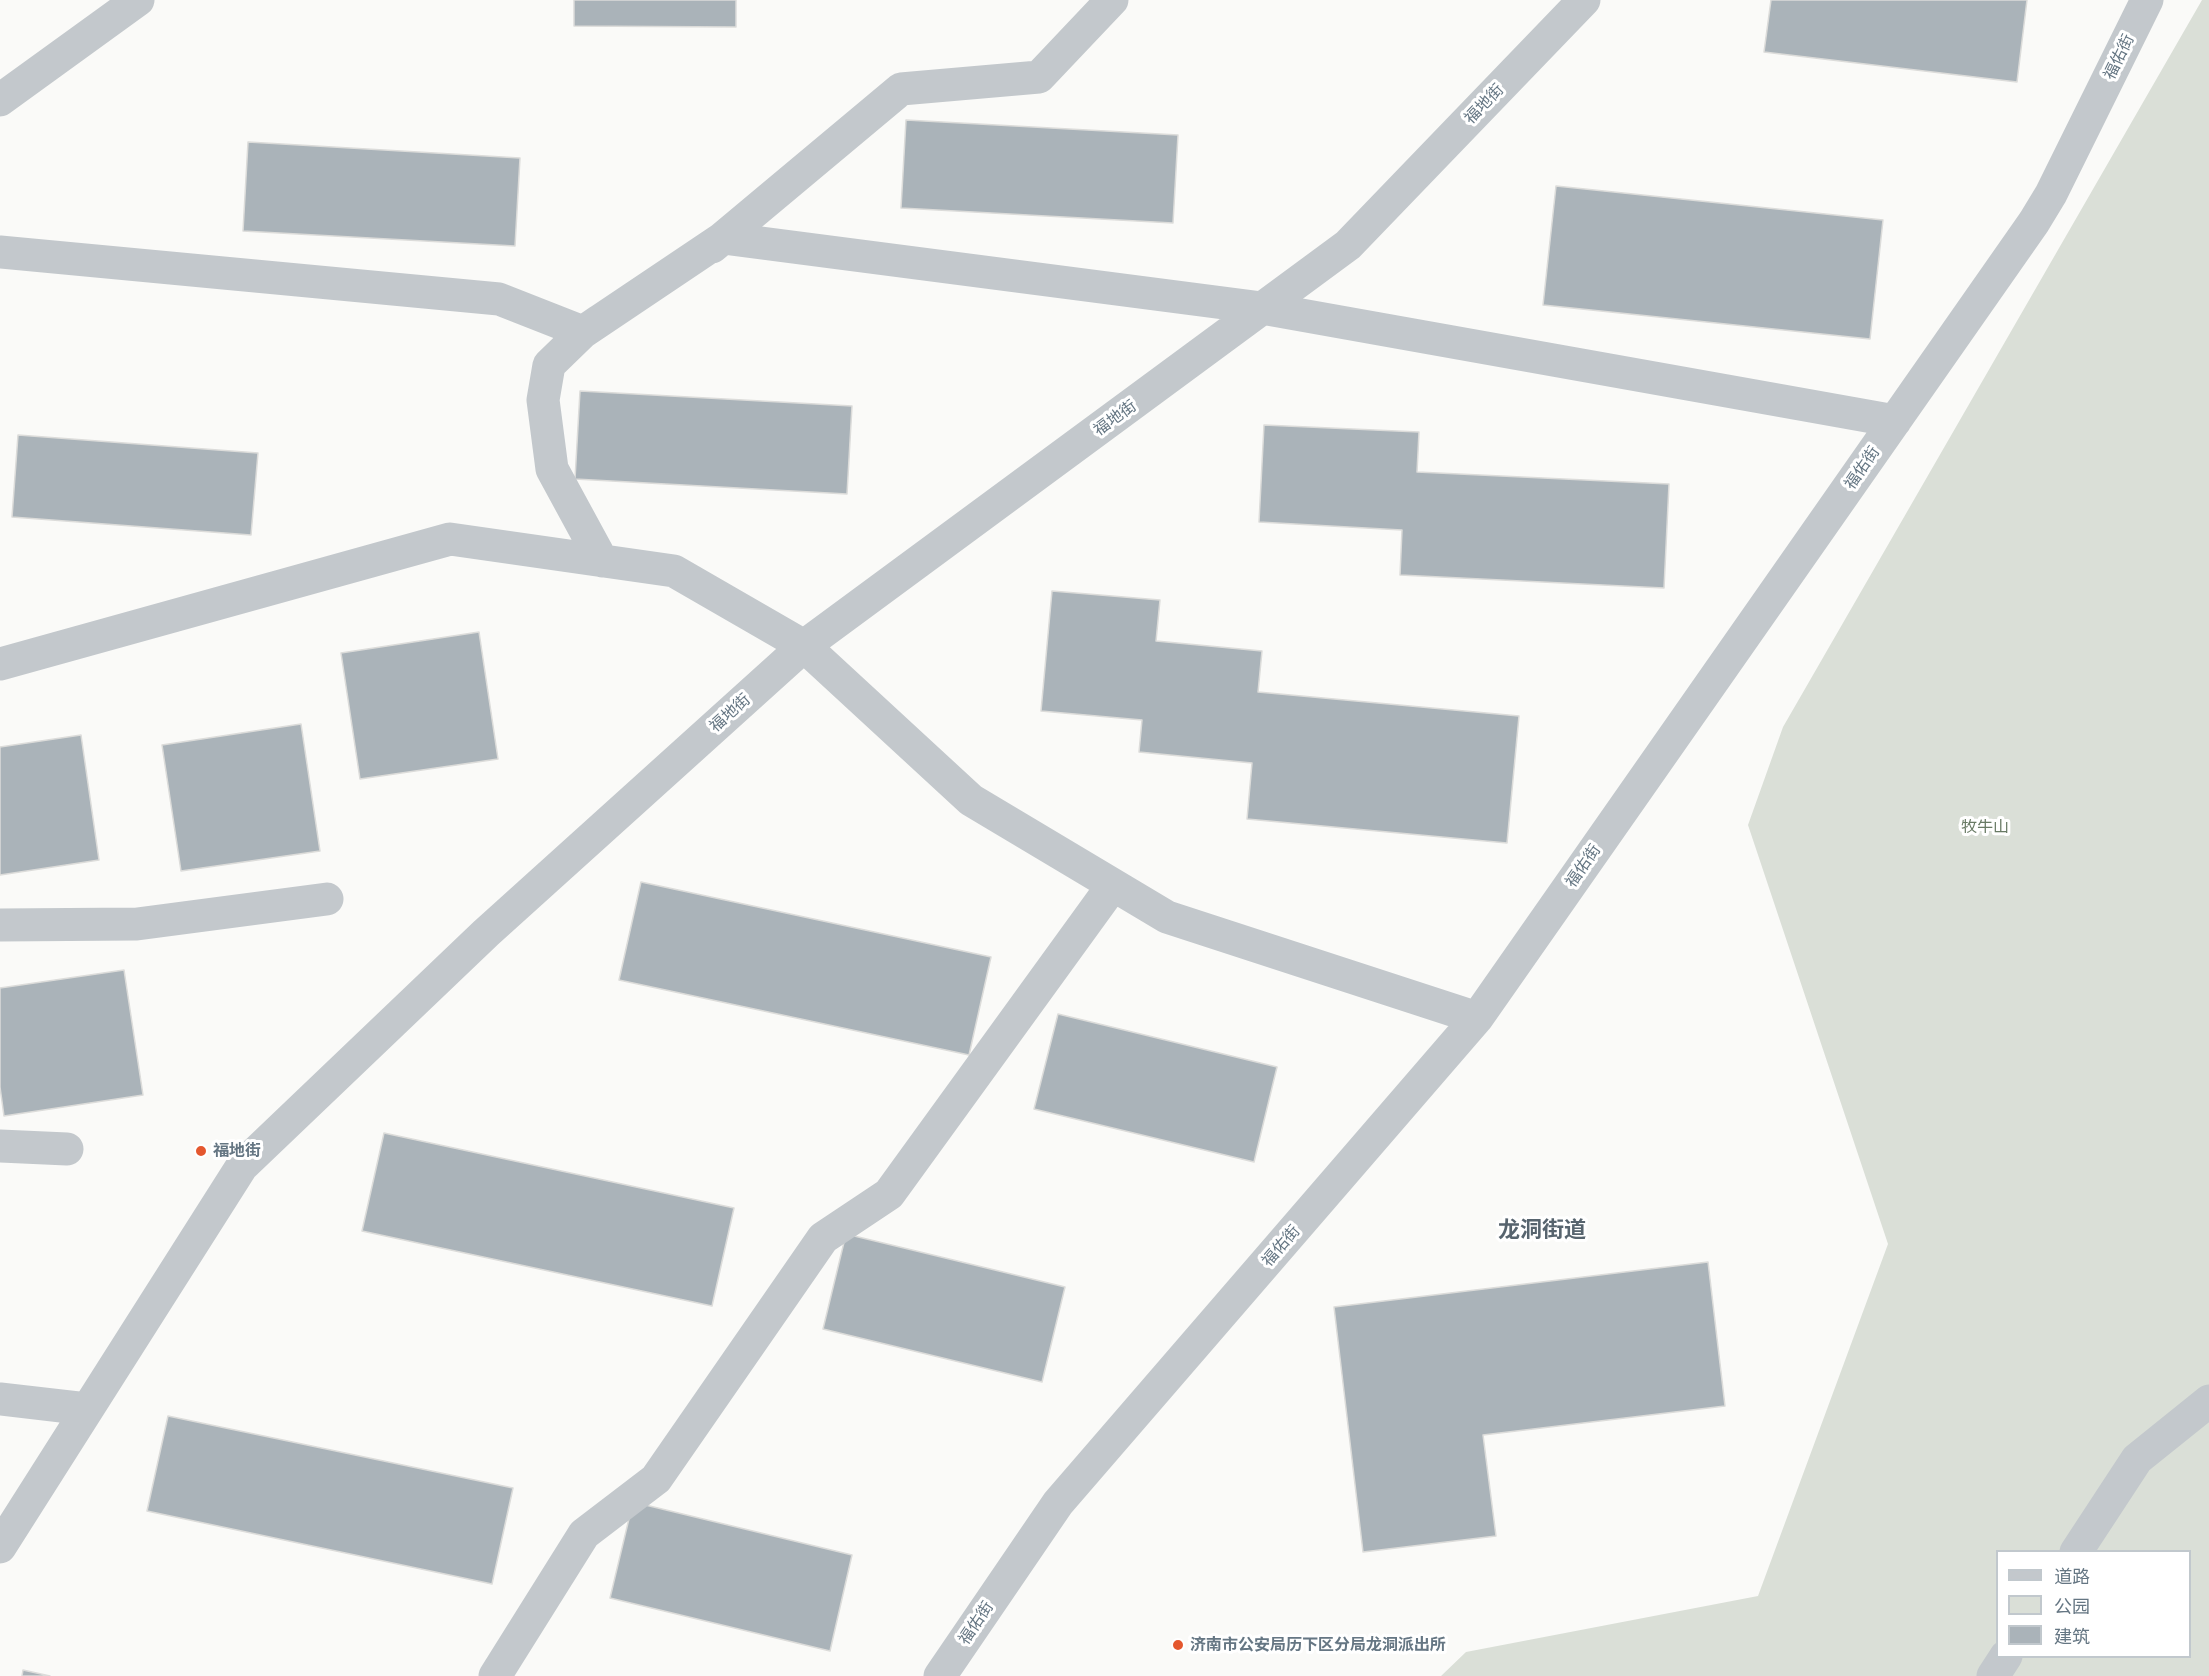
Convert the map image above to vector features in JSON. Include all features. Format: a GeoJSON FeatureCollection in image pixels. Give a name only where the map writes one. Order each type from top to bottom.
{"type":"FeatureCollection","features":[{"type":"Feature","properties":{"kind":"street"},"geometry":{"type":"LineString","coordinates":[[0,100],[138,0]]}},
{"type":"Feature","properties":{"kind":"street"},"geometry":{"type":"LineString","coordinates":[[602,561],[552,469],[543,400],[549,365],[583,332],[700,257],[902,89],[1039,77],[1112,0]]}},
{"type":"Feature","properties":{"kind":"street","name":"福地街"},"geometry":{"type":"LineString","coordinates":[[0,1547],[242,1166],[486,933],[804,646],[1348,245],[1584,0]]}},
{"type":"Feature","properties":{"kind":"street","name":"福佑街"},"geometry":{"type":"LineString","coordinates":[[940,1676],[1058,1503],[1477,1018],[2051,194],[2147,0]]}},
{"type":"Feature","properties":{"kind":"street"},"geometry":{"type":"LineString","coordinates":[[723,238],[1262,308],[1895,421]]}},
{"type":"Feature","properties":{"kind":"street"},"geometry":{"type":"LineString","coordinates":[[0,252],[499,299],[583,332]]}},
{"type":"Feature","properties":{"kind":"street"},"geometry":{"type":"LineString","coordinates":[[0,664],[450,539],[674,571],[804,646],[971,800],[1167,917],[1477,1018]]}},
{"type":"Feature","properties":{"kind":"street"},"geometry":{"type":"LineString","coordinates":[[495,1676],[584,1534],[656,1479],[823,1238],[889,1194],[1113,885]]}},
{"type":"Feature","properties":{"kind":"street"},"geometry":{"type":"LineString","coordinates":[[0,925],[137,924],[327,899]]}},
{"type":"Feature","properties":{"kind":"street"},"geometry":{"type":"LineString","coordinates":[[0,1146],[68,1149]]}},
{"type":"Feature","properties":{"kind":"street"},"geometry":{"type":"LineString","coordinates":[[0,1399],[87,1409]]}},
{"type":"Feature","properties":{"kind":"street"},"geometry":{"type":"LineString","coordinates":[[2077,1550],[2137,1459],[2209,1401]]}},
{"type":"Feature","properties":{"kind":"street"},"geometry":{"type":"LineString","coordinates":[[1993,1676],[2005,1658]]}},
{"type":"Feature","properties":{"kind":"green space","name":"牧牛山"},"geometry":{"type":"Polygon","coordinates":[[[2202,0],[2209,0],[2209,1676],[1441,1676],[1466,1652],[1758,1596],[1888,1244],[1748,825],[1783,727],[2202,0]]]}},
{"type":"Feature","properties":{"kind":"building"},"geometry":{"type":"Polygon","coordinates":[[[574,0],[736,0],[736,27],[574,26],[574,0]]]}},
{"type":"Feature","properties":{"kind":"building"},"geometry":{"type":"Polygon","coordinates":[[[1771,0],[2027,0],[2017,82],[1764,52],[1771,0]]]}},
{"type":"Feature","properties":{"kind":"building"},"geometry":{"type":"Polygon","coordinates":[[[906,120],[1178,135],[1173,223],[901,208],[906,120]]]}},
{"type":"Feature","properties":{"kind":"building"},"geometry":{"type":"Polygon","coordinates":[[[248,142],[520,158],[515,246],[243,231],[248,142]]]}},
{"type":"Feature","properties":{"kind":"building"},"geometry":{"type":"Polygon","coordinates":[[[1556,186],[1883,220],[1870,339],[1543,305],[1556,186]]]}},
{"type":"Feature","properties":{"kind":"building"},"geometry":{"type":"Polygon","coordinates":[[[580,391],[852,406],[847,494],[575,479],[580,391]]]}},
{"type":"Feature","properties":{"kind":"building"},"geometry":{"type":"Polygon","coordinates":[[[1264,425],[1419,432],[1417,472],[1669,484],[1664,588],[1400,575],[1402,530],[1259,522],[1264,425]]]}},
{"type":"Feature","properties":{"kind":"building"},"geometry":{"type":"Polygon","coordinates":[[[18,435],[258,453],[251,535],[12,517],[18,435]]]}},
{"type":"Feature","properties":{"kind":"building"},"geometry":{"type":"Polygon","coordinates":[[[1052,591],[1160,600],[1156,641],[1262,651],[1258,692],[1519,716],[1507,843],[1247,819],[1252,763],[1139,752],[1142,720],[1041,711],[1052,591]]]}},
{"type":"Feature","properties":{"kind":"building"},"geometry":{"type":"Polygon","coordinates":[[[479,632],[498,759],[360,779],[341,653],[479,632]]]}},
{"type":"Feature","properties":{"kind":"building"},"geometry":{"type":"Polygon","coordinates":[[[301,724],[320,851],[181,871],[162,745],[301,724]]]}},
{"type":"Feature","properties":{"kind":"building"},"geometry":{"type":"Polygon","coordinates":[[[81,735],[99,860],[0,875],[0,747],[81,735]]]}},
{"type":"Feature","properties":{"kind":"building"},"geometry":{"type":"Polygon","coordinates":[[[641,882],[991,957],[969,1055],[619,980],[641,882]]]}},
{"type":"Feature","properties":{"kind":"building"},"geometry":{"type":"Polygon","coordinates":[[[124,970],[143,1095],[4,1116],[0,1087],[0,988],[124,970]]]}},
{"type":"Feature","properties":{"kind":"building"},"geometry":{"type":"Polygon","coordinates":[[[1058,1014],[1277,1067],[1254,1162],[1034,1109],[1058,1014]]]}},
{"type":"Feature","properties":{"kind":"building"},"geometry":{"type":"Polygon","coordinates":[[[384,1133],[734,1208],[712,1306],[362,1231],[384,1133]]]}},
{"type":"Feature","properties":{"kind":"building"},"geometry":{"type":"Polygon","coordinates":[[[846,1234],[1065,1287],[1042,1382],[823,1329],[846,1234]]]}},
{"type":"Feature","properties":{"kind":"building"},"geometry":{"type":"Polygon","coordinates":[[[1708,1262],[1725,1406],[1483,1435],[1496,1536],[1363,1552],[1334,1307],[1708,1262]]]}},
{"type":"Feature","properties":{"kind":"building"},"geometry":{"type":"Polygon","coordinates":[[[168,1416],[513,1488],[492,1584],[147,1511],[168,1416]]]}},
{"type":"Feature","properties":{"kind":"building"},"geometry":{"type":"Polygon","coordinates":[[[633,1502],[852,1555],[830,1651],[610,1598],[633,1502]]]}},
{"type":"Feature","properties":{"kind":"building"},"geometry":{"type":"Polygon","coordinates":[[[23,1670],[50,1676],[22,1676],[23,1670]]]}},
{"type":"Feature","properties":{"kind":"place","name":"福地街"},"geometry":{"type":"Point","coordinates":[201,1151]}},
{"type":"Feature","properties":{"kind":"place","name":"济南市公安局历下区分局龙洞派出所"},"geometry":{"type":"Point","coordinates":[1178,1645]}},
{"type":"Feature","properties":{"kind":"district","name":"龙洞街道"},"geometry":{"type":"Point","coordinates":[1542,1230]}}]}
